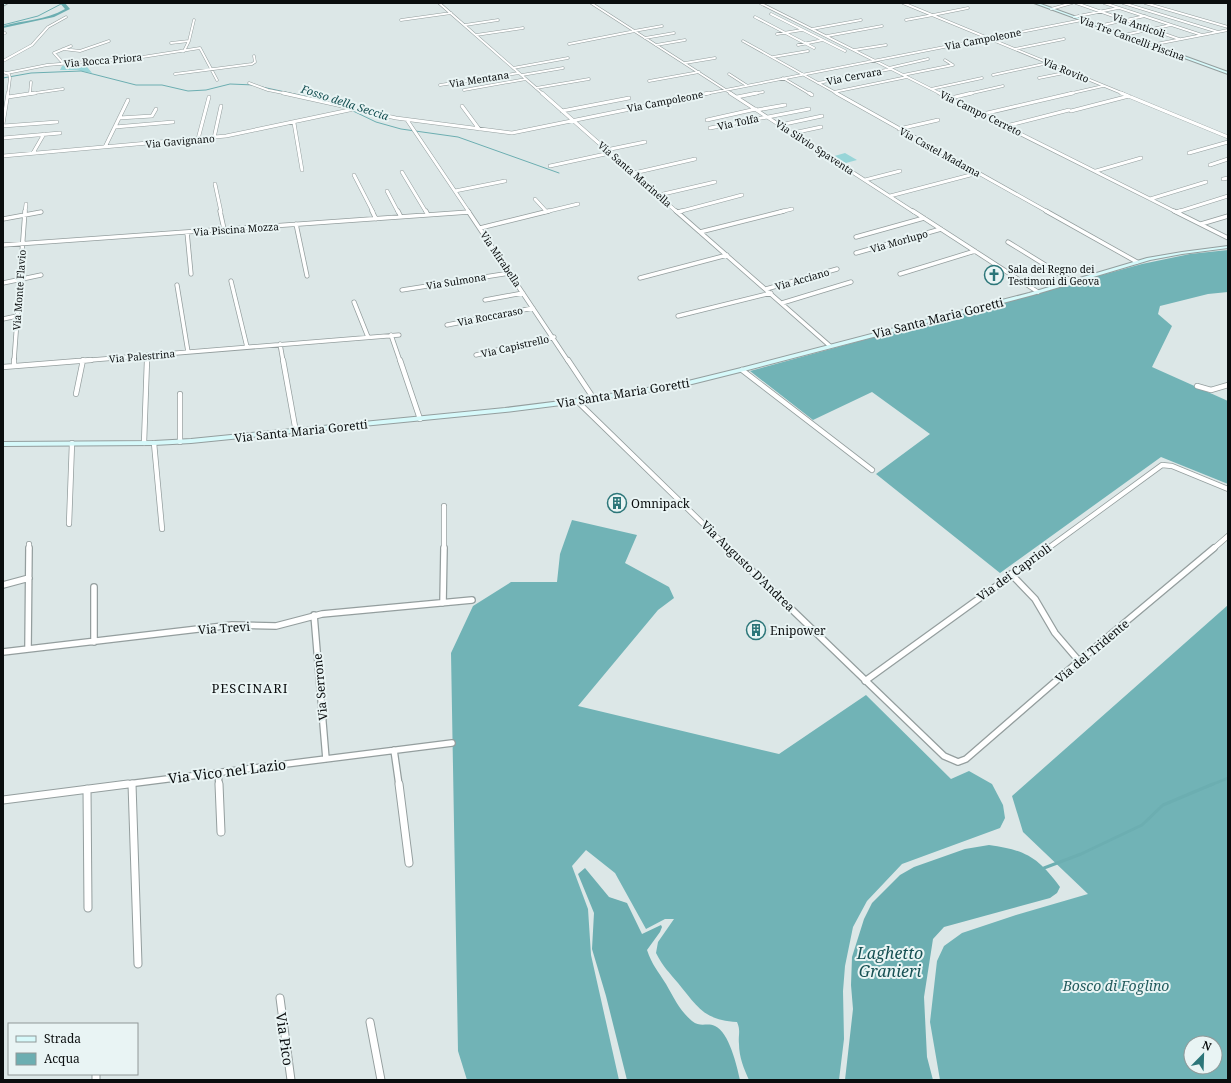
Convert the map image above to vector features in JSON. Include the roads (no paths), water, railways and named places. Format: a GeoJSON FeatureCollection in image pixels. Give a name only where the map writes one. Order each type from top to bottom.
{"type":"FeatureCollection","features":[{"type":"Feature","properties":{"kind":"main road"},"geometry":{"type":"LineString","coordinates":[[3,5],[7,3]]}},
{"type":"Feature","properties":{"kind":"main road","name":"Via Tre Cancelli Piscina"},"geometry":{"type":"LineString","coordinates":[[1035,3],[1228,72]]}},
{"type":"Feature","properties":{"kind":"main road","name":"Via Santa Maria Goretti"},"geometry":{"type":"LineString","coordinates":[[3,444],[180,442],[296,432],[594,399],[684,384],[742,370],[1038,292],[1138,262],[1172,254],[1228,247]]}},
{"type":"Feature","properties":{"kind":"street","name":"Via Santa Marinella"},"geometry":{"type":"LineString","coordinates":[[439,3],[830,346]]}},
{"type":"Feature","properties":{"kind":"street","name":"Via Silvio Spaventa"},"geometry":{"type":"LineString","coordinates":[[591,3],[1038,292]]}},
{"type":"Feature","properties":{"kind":"street","name":"Via Campo Cerreto"},"geometry":{"type":"LineString","coordinates":[[760,3],[1228,238]]}},
{"type":"Feature","properties":{"kind":"street"},"geometry":{"type":"LineString","coordinates":[[905,4],[915,3]]}},
{"type":"Feature","properties":{"kind":"street"},"geometry":{"type":"LineString","coordinates":[[1052,9],[1072,3]]}},
{"type":"Feature","properties":{"kind":"street","name":"Via Anticoli"},"geometry":{"type":"LineString","coordinates":[[1076,3],[1179,39]]}},
{"type":"Feature","properties":{"kind":"street"},"geometry":{"type":"LineString","coordinates":[[1104,3],[1202,35]]}},
{"type":"Feature","properties":{"kind":"street"},"geometry":{"type":"LineString","coordinates":[[1123,3],[1218,32]]}},
{"type":"Feature","properties":{"kind":"street"},"geometry":{"type":"LineString","coordinates":[[1145,3],[1228,26]]}},
{"type":"Feature","properties":{"kind":"street","name":"Via Rovito"},"geometry":{"type":"LineString","coordinates":[[905,4],[1228,137]]}},
{"type":"Feature","properties":{"kind":"street"},"geometry":{"type":"LineString","coordinates":[[1074,17],[1138,4]]}},
{"type":"Feature","properties":{"kind":"street"},"geometry":{"type":"LineString","coordinates":[[906,20],[968,8]]}},
{"type":"Feature","properties":{"kind":"street"},"geometry":{"type":"LineString","coordinates":[[1098,26],[1173,11]]}},
{"type":"Feature","properties":{"kind":"street"},"geometry":{"type":"LineString","coordinates":[[401,20],[451,13]]}},
{"type":"Feature","properties":{"kind":"street"},"geometry":{"type":"LineString","coordinates":[[771,14],[845,52]]}},
{"type":"Feature","properties":{"kind":"street"},"geometry":{"type":"LineString","coordinates":[[3,61],[32,45],[48,27],[66,17]]}},
{"type":"Feature","properties":{"kind":"street"},"geometry":{"type":"LineString","coordinates":[[755,17],[814,48]]}},
{"type":"Feature","properties":{"kind":"street"},"geometry":{"type":"LineString","coordinates":[[1124,35],[1202,19]]}},
{"type":"Feature","properties":{"kind":"street"},"geometry":{"type":"LineString","coordinates":[[184,51],[189,41],[194,20]]}},
{"type":"Feature","properties":{"kind":"street"},"geometry":{"type":"LineString","coordinates":[[465,25],[498,20]]}},
{"type":"Feature","properties":{"kind":"street"},"geometry":{"type":"LineString","coordinates":[[777,34],[862,20]]}},
{"type":"Feature","properties":{"kind":"street","name":"Via Campoleone"},"geometry":{"type":"LineString","coordinates":[[249,83],[407,120],[513,132],[1082,20]]}},
{"type":"Feature","properties":{"kind":"street"},"geometry":{"type":"LineString","coordinates":[[569,44],[662,26]]}},
{"type":"Feature","properties":{"kind":"street"},"geometry":{"type":"LineString","coordinates":[[827,36],[882,26]]}},
{"type":"Feature","properties":{"kind":"street"},"geometry":{"type":"LineString","coordinates":[[476,35],[523,28]]}},
{"type":"Feature","properties":{"kind":"street"},"geometry":{"type":"LineString","coordinates":[[1152,45],[1228,30]]}},
{"type":"Feature","properties":{"kind":"street"},"geometry":{"type":"LineString","coordinates":[[645,38],[674,33]]}},
{"type":"Feature","properties":{"kind":"street"},"geometry":{"type":"LineString","coordinates":[[798,45],[832,39]]}},
{"type":"Feature","properties":{"kind":"street"},"geometry":{"type":"LineString","coordinates":[[1014,49],[1064,39]]}},
{"type":"Feature","properties":{"kind":"street"},"geometry":{"type":"LineString","coordinates":[[656,45],[685,40]]}},
{"type":"Feature","properties":{"kind":"street"},"geometry":{"type":"LineString","coordinates":[[63,49],[80,51],[109,41]]}},
{"type":"Feature","properties":{"kind":"street"},"geometry":{"type":"LineString","coordinates":[[171,43],[189,41]]}},
{"type":"Feature","properties":{"kind":"street","name":"Via Castel Madama"},"geometry":{"type":"LineString","coordinates":[[744,41],[1138,262]]}},
{"type":"Feature","properties":{"kind":"street"},"geometry":{"type":"LineString","coordinates":[[854,50],[886,45]]}},
{"type":"Feature","properties":{"kind":"street"},"geometry":{"type":"LineString","coordinates":[[63,64],[54,54],[71,46]]}},
{"type":"Feature","properties":{"kind":"street","name":"Via Rocca Priora"},"geometry":{"type":"LineString","coordinates":[[7,73],[35,67],[137,58],[200,48],[212,69]]}},
{"type":"Feature","properties":{"kind":"street"},"geometry":{"type":"LineString","coordinates":[[773,57],[808,51]]}},
{"type":"Feature","properties":{"kind":"street"},"geometry":{"type":"LineString","coordinates":[[175,74],[253,64],[255,62],[254,56]]}},
{"type":"Feature","properties":{"kind":"street"},"geometry":{"type":"LineString","coordinates":[[513,68],[568,58]]}},
{"type":"Feature","properties":{"kind":"street"},"geometry":{"type":"LineString","coordinates":[[685,63],[715,58]]}},
{"type":"Feature","properties":{"kind":"street","name":"Via Cervara"},"geometry":{"type":"LineString","coordinates":[[818,83],[928,60]]}},
{"type":"Feature","properties":{"kind":"street"},"geometry":{"type":"LineString","coordinates":[[903,75],[953,65],[945,60]]}},
{"type":"Feature","properties":{"kind":"street"},"geometry":{"type":"LineString","coordinates":[[922,61],[927,63]]}},
{"type":"Feature","properties":{"kind":"street"},"geometry":{"type":"LineString","coordinates":[[993,75],[1049,63]]}},
{"type":"Feature","properties":{"kind":"street"},"geometry":{"type":"LineString","coordinates":[[933,66],[938,68]]}},
{"type":"Feature","properties":{"kind":"street","name":"Via Mentana"},"geometry":{"type":"LineString","coordinates":[[440,85],[562,68]]}},
{"type":"Feature","properties":{"kind":"street"},"geometry":{"type":"LineString","coordinates":[[212,69],[217,80]]}},
{"type":"Feature","properties":{"kind":"street"},"geometry":{"type":"LineString","coordinates":[[3,72],[7,73],[10,77],[3,125],[57,122]]}},
{"type":"Feature","properties":{"kind":"street"},"geometry":{"type":"LineString","coordinates":[[649,82],[699,72]]}},
{"type":"Feature","properties":{"kind":"street"},"geometry":{"type":"LineString","coordinates":[[1039,78],[1070,72]]}},
{"type":"Feature","properties":{"kind":"street"},"geometry":{"type":"LineString","coordinates":[[729,74],[746,85]]}},
{"type":"Feature","properties":{"kind":"street"},"geometry":{"type":"LineString","coordinates":[[834,92],[907,77]]}},
{"type":"Feature","properties":{"kind":"street"},"geometry":{"type":"LineString","coordinates":[[536,88],[589,78]]}},
{"type":"Feature","properties":{"kind":"street"},"geometry":{"type":"LineString","coordinates":[[783,78],[812,95]]}},
{"type":"Feature","properties":{"kind":"street"},"geometry":{"type":"LineString","coordinates":[[931,89],[982,78]]}},
{"type":"Feature","properties":{"kind":"street"},"geometry":{"type":"LineString","coordinates":[[464,90],[526,79]]}},
{"type":"Feature","properties":{"kind":"street"},"geometry":{"type":"LineString","coordinates":[[30,93],[31,82]]}},
{"type":"Feature","properties":{"kind":"street"},"geometry":{"type":"LineString","coordinates":[[951,98],[1003,86]]}},
{"type":"Feature","properties":{"kind":"street"},"geometry":{"type":"LineString","coordinates":[[983,114],[1104,86]]}},
{"type":"Feature","properties":{"kind":"street"},"geometry":{"type":"LineString","coordinates":[[8,97],[63,89]]}},
{"type":"Feature","properties":{"kind":"street"},"geometry":{"type":"LineString","coordinates":[[737,97],[763,92]]}},
{"type":"Feature","properties":{"kind":"street"},"geometry":{"type":"LineString","coordinates":[[1006,126],[1129,96]]}},
{"type":"Feature","properties":{"kind":"street"},"geometry":{"type":"LineString","coordinates":[[198,139],[209,97]]}},
{"type":"Feature","properties":{"kind":"street"},"geometry":{"type":"LineString","coordinates":[[562,111],[629,98]]}},
{"type":"Feature","properties":{"kind":"street"},"geometry":{"type":"LineString","coordinates":[[105,147],[128,100]]}},
{"type":"Feature","properties":{"kind":"street"},"geometry":{"type":"LineString","coordinates":[[706,120],[785,105]]}},
{"type":"Feature","properties":{"kind":"street"},"geometry":{"type":"LineString","coordinates":[[214,138],[221,106]]}},
{"type":"Feature","properties":{"kind":"street"},"geometry":{"type":"LineString","coordinates":[[462,106],[479,129]]}},
{"type":"Feature","properties":{"kind":"street"},"geometry":{"type":"LineString","coordinates":[[119,118],[150,116],[154,115],[156,109]]}},
{"type":"Feature","properties":{"kind":"street","name":"Via Gavignano"},"geometry":{"type":"LineString","coordinates":[[3,156],[214,138],[294,123],[356,109]]}},
{"type":"Feature","properties":{"kind":"street","name":"Via Tolfa"},"geometry":{"type":"LineString","coordinates":[[710,128],[809,109]]}},
{"type":"Feature","properties":{"kind":"street"},"geometry":{"type":"LineString","coordinates":[[780,125],[822,116]]}},
{"type":"Feature","properties":{"kind":"street"},"geometry":{"type":"LineString","coordinates":[[145,125],[148,117]]}},
{"type":"Feature","properties":{"kind":"street","name":"Via Mirabella"},"geometry":{"type":"LineString","coordinates":[[407,120],[554,337],[594,399]]}},
{"type":"Feature","properties":{"kind":"street"},"geometry":{"type":"LineString","coordinates":[[899,129],[938,120]]}},
{"type":"Feature","properties":{"kind":"street"},"geometry":{"type":"LineString","coordinates":[[115,127],[173,122]]}},
{"type":"Feature","properties":{"kind":"street"},"geometry":{"type":"LineString","coordinates":[[294,123],[302,170]]}},
{"type":"Feature","properties":{"kind":"street"},"geometry":{"type":"LineString","coordinates":[[792,133],[821,127]]}},
{"type":"Feature","properties":{"kind":"street"},"geometry":{"type":"LineString","coordinates":[[3,138],[60,133]]}},
{"type":"Feature","properties":{"kind":"street"},"geometry":{"type":"LineString","coordinates":[[33,153],[44,134]]}},
{"type":"Feature","properties":{"kind":"street"},"geometry":{"type":"LineString","coordinates":[[606,150],[645,142]]}},
{"type":"Feature","properties":{"kind":"street"},"geometry":{"type":"LineString","coordinates":[[1189,153],[1228,142]]}},
{"type":"Feature","properties":{"kind":"street"},"geometry":{"type":"LineString","coordinates":[[550,166],[610,153]]}},
{"type":"Feature","properties":{"kind":"street"},"geometry":{"type":"LineString","coordinates":[[1096,171],[1141,158]]}},
{"type":"Feature","properties":{"kind":"street"},"geometry":{"type":"LineString","coordinates":[[634,173],[695,159]]}},
{"type":"Feature","properties":{"kind":"street"},"geometry":{"type":"LineString","coordinates":[[1210,165],[1228,159]]}},
{"type":"Feature","properties":{"kind":"street"},"geometry":{"type":"LineString","coordinates":[[865,180],[900,171]]}},
{"type":"Feature","properties":{"kind":"street"},"geometry":{"type":"LineString","coordinates":[[402,172],[428,215]]}},
{"type":"Feature","properties":{"kind":"street"},"geometry":{"type":"LineString","coordinates":[[890,196],[978,173]]}},
{"type":"Feature","properties":{"kind":"street"},"geometry":{"type":"LineString","coordinates":[[354,175],[376,219]]}},
{"type":"Feature","properties":{"kind":"street"},"geometry":{"type":"LineString","coordinates":[[1223,180],[1228,178]]}},
{"type":"Feature","properties":{"kind":"street"},"geometry":{"type":"LineString","coordinates":[[456,191],[505,181]]}},
{"type":"Feature","properties":{"kind":"street"},"geometry":{"type":"LineString","coordinates":[[659,195],[715,182]]}},
{"type":"Feature","properties":{"kind":"street"},"geometry":{"type":"LineString","coordinates":[[1150,199],[1206,182]]}},
{"type":"Feature","properties":{"kind":"street"},"geometry":{"type":"LineString","coordinates":[[215,184],[224,230]]}},
{"type":"Feature","properties":{"kind":"street"},"geometry":{"type":"LineString","coordinates":[[387,191],[401,217]]}},
{"type":"Feature","properties":{"kind":"street"},"geometry":{"type":"LineString","coordinates":[[678,212],[742,195]]}},
{"type":"Feature","properties":{"kind":"street"},"geometry":{"type":"LineString","coordinates":[[1177,212],[1228,196]]}},
{"type":"Feature","properties":{"kind":"street"},"geometry":{"type":"LineString","coordinates":[[535,199],[546,211]]}},
{"type":"Feature","properties":{"kind":"street","name":"Via Monte Flavio"},"geometry":{"type":"LineString","coordinates":[[14,366],[26,204]]}},
{"type":"Feature","properties":{"kind":"street"},"geometry":{"type":"LineString","coordinates":[[480,228],[578,204]]}},
{"type":"Feature","properties":{"kind":"street"},"geometry":{"type":"LineString","coordinates":[[700,232],[792,209]]}},
{"type":"Feature","properties":{"kind":"street"},"geometry":{"type":"LineString","coordinates":[[3,219],[41,212]]}},
{"type":"Feature","properties":{"kind":"street","name":"Via Piscina Mozza"},"geometry":{"type":"LineString","coordinates":[[3,245],[469,212]]}},
{"type":"Feature","properties":{"kind":"street"},"geometry":{"type":"LineString","coordinates":[[1201,224],[1228,216]]}},
{"type":"Feature","properties":{"kind":"street"},"geometry":{"type":"LineString","coordinates":[[856,237],[924,218]]}},
{"type":"Feature","properties":{"kind":"street"},"geometry":{"type":"LineString","coordinates":[[296,224],[307,276]]}},
{"type":"Feature","properties":{"kind":"street","name":"Via Morlupo"},"geometry":{"type":"LineString","coordinates":[[856,253],[941,229]]}},
{"type":"Feature","properties":{"kind":"street"},"geometry":{"type":"LineString","coordinates":[[187,232],[191,274]]}},
{"type":"Feature","properties":{"kind":"street"},"geometry":{"type":"LineString","coordinates":[[1008,242],[1073,282]]}},
{"type":"Feature","properties":{"kind":"street"},"geometry":{"type":"LineString","coordinates":[[900,274],[975,251]]}},
{"type":"Feature","properties":{"kind":"street"},"geometry":{"type":"LineString","coordinates":[[640,278],[727,255]]}},
{"type":"Feature","properties":{"kind":"street","name":"Via Acciano"},"geometry":{"type":"LineString","coordinates":[[766,290],[837,269]]}},
{"type":"Feature","properties":{"kind":"street","name":"Via Sulmona"},"geometry":{"type":"LineString","coordinates":[[402,290],[510,273]]}},
{"type":"Feature","properties":{"kind":"street"},"geometry":{"type":"LineString","coordinates":[[3,283],[41,275]]}},
{"type":"Feature","properties":{"kind":"street"},"geometry":{"type":"LineString","coordinates":[[231,281],[247,347]]}},
{"type":"Feature","properties":{"kind":"street"},"geometry":{"type":"LineString","coordinates":[[782,304],[851,282]]}},
{"type":"Feature","properties":{"kind":"street"},"geometry":{"type":"LineString","coordinates":[[178,284],[188,352]]}},
{"type":"Feature","properties":{"kind":"street"},"geometry":{"type":"LineString","coordinates":[[485,300],[523,293]]}},
{"type":"Feature","properties":{"kind":"street"},"geometry":{"type":"LineString","coordinates":[[678,316],[771,293]]}},
{"type":"Feature","properties":{"kind":"street"},"geometry":{"type":"LineString","coordinates":[[354,302],[368,337]]}},
{"type":"Feature","properties":{"kind":"street","name":"Via Roccaraso"},"geometry":{"type":"LineString","coordinates":[[447,325],[533,308]]}},
{"type":"Feature","properties":{"kind":"street"},"geometry":{"type":"LineString","coordinates":[[3,319],[17,316]]}},
{"type":"Feature","properties":{"kind":"street"},"geometry":{"type":"LineString","coordinates":[[391,335],[420,418]]}},
{"type":"Feature","properties":{"kind":"street","name":"Via Palestrina"},"geometry":{"type":"LineString","coordinates":[[3,367],[399,335]]}},
{"type":"Feature","properties":{"kind":"street","name":"Via Capistrello"},"geometry":{"type":"LineString","coordinates":[[476,355],[554,337]]}},
{"type":"Feature","properties":{"kind":"street"},"geometry":{"type":"LineString","coordinates":[[280,344],[296,432]]}},
{"type":"Feature","properties":{"kind":"street"},"geometry":{"type":"LineString","coordinates":[[144,443],[147,355]]}},
{"type":"Feature","properties":{"kind":"street"},"geometry":{"type":"LineString","coordinates":[[76,394],[83,360]]}},
{"type":"Feature","properties":{"kind":"street"},"geometry":{"type":"LineString","coordinates":[[742,370],[872,470]]}},
{"type":"Feature","properties":{"kind":"street"},"geometry":{"type":"LineString","coordinates":[[1197,386],[1211,390],[1228,386]]}},
{"type":"Feature","properties":{"kind":"street"},"geometry":{"type":"LineString","coordinates":[[180,394],[180,442]]}},
{"type":"Feature","properties":{"kind":"street","name":"Via Augusto D'Andrea"},"geometry":{"type":"LineString","coordinates":[[578,401],[865,681],[942,754],[955,762]]}},
{"type":"Feature","properties":{"kind":"street"},"geometry":{"type":"LineString","coordinates":[[69,524],[72,443]]}},
{"type":"Feature","properties":{"kind":"street"},"geometry":{"type":"LineString","coordinates":[[154,443],[162,529]]}},
{"type":"Feature","properties":{"kind":"street","name":"Via dei Caprioli"},"geometry":{"type":"LineString","coordinates":[[865,681],[1161,466],[1165,464],[1172,466],[1228,488]]}},
{"type":"Feature","properties":{"kind":"street"},"geometry":{"type":"LineString","coordinates":[[443,603],[444,506]]}},
{"type":"Feature","properties":{"kind":"street","name":"Via del Tridente"},"geometry":{"type":"LineString","coordinates":[[955,762],[960,762],[966,759],[1079,661],[1228,536]]}},
{"type":"Feature","properties":{"kind":"street"},"geometry":{"type":"LineString","coordinates":[[28,649],[29,544]]}},
{"type":"Feature","properties":{"kind":"street"},"geometry":{"type":"LineString","coordinates":[[1011,574],[1035,599],[1055,633],[1079,661]]}},
{"type":"Feature","properties":{"kind":"street"},"geometry":{"type":"LineString","coordinates":[[3,585],[29,578]]}},
{"type":"Feature","properties":{"kind":"street"},"geometry":{"type":"LineString","coordinates":[[94,587],[94,642]]}},
{"type":"Feature","properties":{"kind":"street","name":"Via Trevi"},"geometry":{"type":"LineString","coordinates":[[3,652],[232,625],[276,626],[314,615],[472,600]]}},
{"type":"Feature","properties":{"kind":"street","name":"Via Serrone"},"geometry":{"type":"LineString","coordinates":[[314,615],[326,759]]}},
{"type":"Feature","properties":{"kind":"street","name":"Via Vico nel Lazio"},"geometry":{"type":"LineString","coordinates":[[3,800],[452,743]]}},
{"type":"Feature","properties":{"kind":"street"},"geometry":{"type":"LineString","coordinates":[[394,750],[408,863]]}},
{"type":"Feature","properties":{"kind":"street"},"geometry":{"type":"LineString","coordinates":[[218,773],[221,832]]}},
{"type":"Feature","properties":{"kind":"street"},"geometry":{"type":"LineString","coordinates":[[132,784],[138,964]]}},
{"type":"Feature","properties":{"kind":"street"},"geometry":{"type":"LineString","coordinates":[[87,789],[88,908]]}},
{"type":"Feature","properties":{"kind":"street","name":"Via Pico"},"geometry":{"type":"LineString","coordinates":[[280,998],[291,1080]]}},
{"type":"Feature","properties":{"kind":"street"},"geometry":{"type":"LineString","coordinates":[[370,1022],[381,1080]]}},
{"type":"Feature","properties":{"kind":"water","name":"Laghetto Granieri"},"geometry":{"type":"Polygon","coordinates":[[[989,845],[1012,849],[1030,857],[1045,868],[1060,887],[1057,893],[1050,898],[944,927],[933,939],[924,997],[927,1057],[933,1080],[845,1080],[853,1009],[851,985],[852,957],[864,919],[872,903],[900,875],[914,867],[965,849],[989,845]]]}},
{"type":"Feature","properties":{"kind":"water"},"geometry":{"type":"Polygon","coordinates":[[[585,868],[609,897],[627,903],[642,934],[661,925],[662,927],[660,932],[647,950],[655,968],[684,1013],[692,1021],[701,1025],[712,1025],[720,1029],[732,1050],[740,1080],[627,1080],[606,996],[592,949],[594,913],[578,874],[585,868]]]}},
{"type":"Feature","properties":{"kind":"waterway"},"geometry":{"type":"LineString","coordinates":[[3,27],[45,19],[61,13],[68,9],[62,3]]}},
{"type":"Feature","properties":{"kind":"waterway"},"geometry":{"type":"LineString","coordinates":[[3,25],[38,16],[63,3]]}},
{"type":"Feature","properties":{"kind":"waterway","name":"Fosso della Seccia"},"geometry":{"type":"LineString","coordinates":[[3,78],[31,73],[81,71],[136,85],[162,85],[188,91],[206,90],[230,84],[254,85]]}},
{"type":"Feature","properties":{"kind":"waterway","name":"Fosso della Seccia"},"geometry":{"type":"LineString","coordinates":[[262,87],[318,99]]}},
{"type":"Feature","properties":{"kind":"waterway","name":"Fosso della Seccia"},"geometry":{"type":"LineString","coordinates":[[351,110],[376,122],[401,129],[458,137],[559,173]]}},
{"type":"Feature","properties":{"kind":"waterway"},"geometry":{"type":"LineString","coordinates":[[1211,785],[1228,778]]}},
{"type":"Feature","properties":{"kind":"waterway"},"geometry":{"type":"LineString","coordinates":[[1044,868],[1081,854],[1142,825],[1163,805],[1213,784]]}},
{"type":"Feature","properties":{"kind":"place","name":"Sala del Regno dei Testimoni di Geova"},"geometry":{"type":"Point","coordinates":[994,275]}},
{"type":"Feature","properties":{"kind":"place","name":"Omnipack"},"geometry":{"type":"Point","coordinates":[617,503]}},
{"type":"Feature","properties":{"kind":"place","name":"Enipower"},"geometry":{"type":"Point","coordinates":[756,630]}},
{"type":"Feature","properties":{"kind":"district","name":"PESCINARI"},"geometry":{"type":"Point","coordinates":[250,688]}},
{"type":"Feature","properties":{"kind":"park label","name":"Bosco di Foglino"},"geometry":{"type":"Point","coordinates":[1116,985]}}]}
